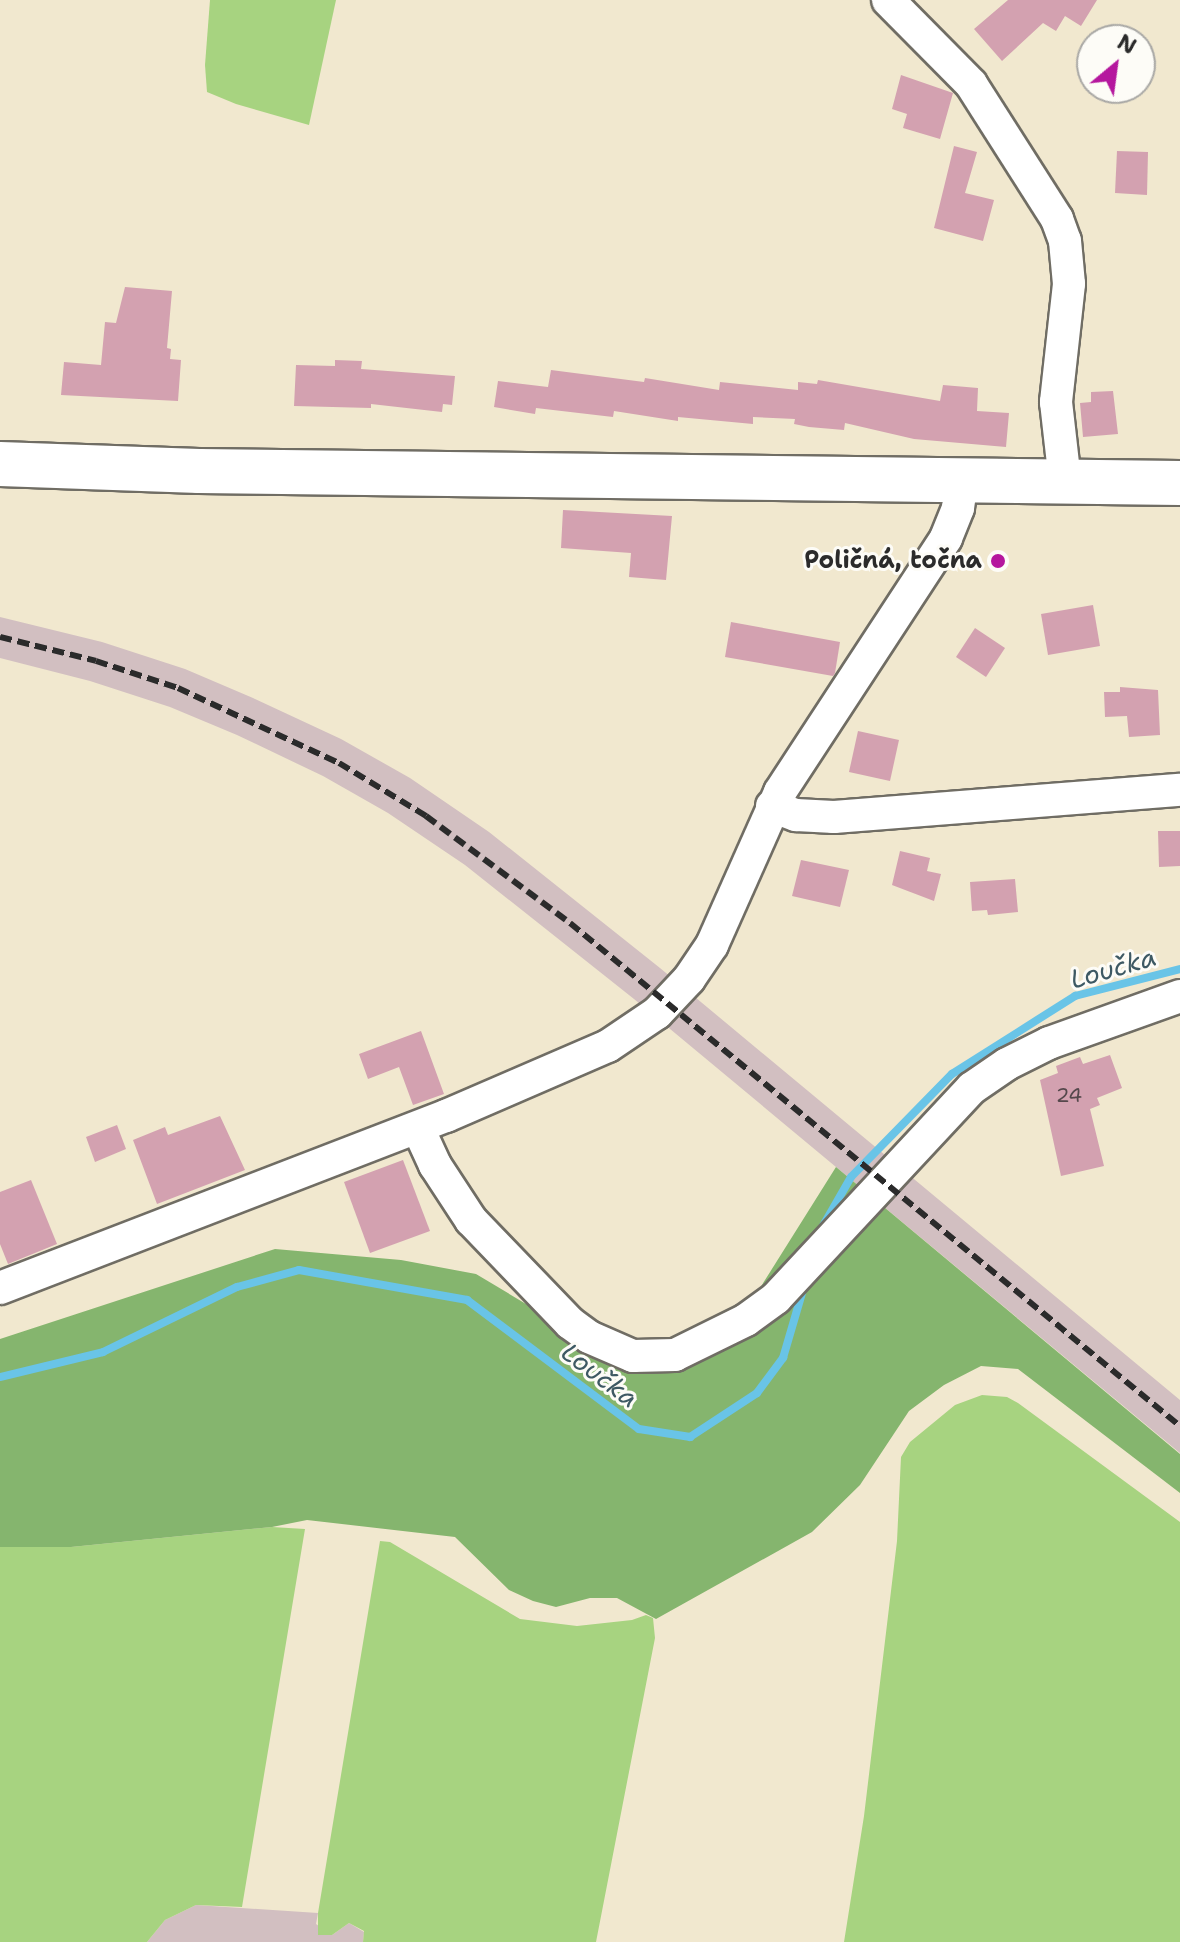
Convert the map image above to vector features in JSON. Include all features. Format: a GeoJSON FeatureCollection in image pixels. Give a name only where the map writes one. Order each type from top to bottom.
{"type":"FeatureCollection","features":[{"type":"Feature","properties":{"kind":"main road"},"geometry":{"type":"LineString","coordinates":[[0,464],[199,471],[1180,483]]}},
{"type":"Feature","properties":{"kind":"street"},"geometry":{"type":"LineString","coordinates":[[888,0],[971,84],[1057,219],[1065,241],[1069,284],[1056,402],[1065,481]]}},
{"type":"Feature","properties":{"kind":"street"},"geometry":{"type":"LineString","coordinates":[[0,1288],[418,1128],[608,1046],[657,1013],[689,979],[712,945],[772,806],[946,538],[958,508],[962,480]]}},
{"type":"Feature","properties":{"kind":"street"},"geometry":{"type":"LineString","coordinates":[[772,806],[796,815],[820,818],[1180,790]]}},
{"type":"Feature","properties":{"kind":"street"},"geometry":{"type":"LineString","coordinates":[[418,1128],[440,1175],[471,1220],[570,1323],[589,1337],[633,1356],[675,1355],[746,1320],[776,1298],[972,1088],[1007,1064],[1049,1043],[1180,996]]}},
{"type":"Feature","properties":{"kind":"shaded area"},"geometry":{"type":"Polygon","coordinates":[[[0,617],[102,642],[185,669],[253,698],[341,739],[410,778],[489,832],[660,968],[1180,1400],[1180,1453],[634,999],[465,865],[388,813],[323,776],[237,735],[170,707],[90,681],[0,658],[0,617]]]}},
{"type":"Feature","properties":{"kind":"shaded area"},"geometry":{"type":"Polygon","coordinates":[[[196,1905],[318,1913],[316,1924],[332,1935],[349,1923],[364,1932],[363,1942],[147,1942],[165,1920],[196,1905]]]}},
{"type":"Feature","properties":{"kind":"green space"},"geometry":{"type":"Polygon","coordinates":[[[210,0],[336,0],[309,125],[236,104],[207,92],[205,65],[210,0]]]}},
{"type":"Feature","properties":{"kind":"green space"},"geometry":{"type":"Polygon","coordinates":[[[836,1167],[1180,1454],[1180,1493],[1018,1369],[981,1366],[944,1385],[909,1411],[860,1485],[812,1532],[656,1619],[617,1598],[590,1598],[556,1607],[533,1601],[509,1590],[455,1537],[307,1520],[272,1527],[71,1547],[0,1547],[0,1339],[275,1249],[401,1260],[476,1274],[618,1359],[733,1331],[836,1167]]]}},
{"type":"Feature","properties":{"kind":"green space"},"geometry":{"type":"Polygon","coordinates":[[[982,1395],[1007,1397],[1018,1403],[1180,1522],[1180,1942],[844,1942],[864,1816],[897,1541],[901,1457],[910,1442],[955,1405],[982,1395]]]}},
{"type":"Feature","properties":{"kind":"green space"},"geometry":{"type":"Polygon","coordinates":[[[272,1527],[305,1529],[242,1907],[196,1905],[165,1920],[147,1942],[0,1942],[0,1547],[71,1547],[272,1527]]]}},
{"type":"Feature","properties":{"kind":"green space"},"geometry":{"type":"Polygon","coordinates":[[[380,1541],[390,1542],[520,1619],[577,1626],[632,1620],[646,1615],[653,1618],[655,1638],[596,1942],[363,1942],[364,1931],[349,1923],[332,1935],[318,1935],[318,1913],[380,1541]]]}},
{"type":"Feature","properties":{"kind":"building"},"geometry":{"type":"Polygon","coordinates":[[[1008,0],[1097,0],[1082,24],[1065,16],[1056,31],[1043,23],[1002,61],[974,29],[1008,0]]]}},
{"type":"Feature","properties":{"kind":"building"},"geometry":{"type":"Polygon","coordinates":[[[901,75],[953,93],[940,139],[903,128],[907,114],[892,109],[901,75]]]}},
{"type":"Feature","properties":{"kind":"building"},"geometry":{"type":"Polygon","coordinates":[[[954,146],[977,152],[965,193],[994,200],[983,241],[934,228],[954,146]]]}},
{"type":"Feature","properties":{"kind":"building"},"geometry":{"type":"Polygon","coordinates":[[[1117,151],[1148,152],[1147,195],[1115,193],[1117,151]]]}},
{"type":"Feature","properties":{"kind":"building"},"geometry":{"type":"Polygon","coordinates":[[[125,287],[172,291],[167,348],[171,349],[170,359],[181,360],[178,401],[61,395],[64,362],[101,365],[105,322],[116,323],[125,287]]]}},
{"type":"Feature","properties":{"kind":"building"},"geometry":{"type":"Polygon","coordinates":[[[335,360],[362,361],[361,369],[455,376],[452,405],[443,404],[442,412],[371,404],[371,408],[294,406],[296,365],[335,366],[335,360]]]}},
{"type":"Feature","properties":{"kind":"building"},"geometry":{"type":"Polygon","coordinates":[[[551,370],[644,382],[645,378],[719,390],[720,382],[798,390],[798,382],[817,384],[818,380],[940,401],[943,385],[978,388],[977,411],[1009,413],[1006,447],[914,439],[845,423],[844,430],[809,427],[794,424],[795,419],[753,417],[753,424],[678,417],[678,421],[614,411],[613,417],[536,408],[535,414],[494,407],[498,381],[548,387],[551,370]]]}},
{"type":"Feature","properties":{"kind":"building"},"geometry":{"type":"Polygon","coordinates":[[[1113,391],[1118,434],[1083,437],[1080,403],[1091,402],[1091,392],[1113,391]]]}},
{"type":"Feature","properties":{"kind":"building"},"geometry":{"type":"Polygon","coordinates":[[[563,510],[672,516],[666,580],[629,577],[631,553],[561,548],[563,510]]]}},
{"type":"Feature","properties":{"kind":"building"},"geometry":{"type":"Polygon","coordinates":[[[1093,605],[1100,646],[1048,655],[1041,614],[1093,605]]]}},
{"type":"Feature","properties":{"kind":"building"},"geometry":{"type":"Polygon","coordinates":[[[731,622],[840,642],[835,673],[833,676],[725,657],[731,622]]]}},
{"type":"Feature","properties":{"kind":"building"},"geometry":{"type":"Polygon","coordinates":[[[975,628],[1005,648],[986,677],[956,657],[975,628]]]}},
{"type":"Feature","properties":{"kind":"building"},"geometry":{"type":"Polygon","coordinates":[[[1120,687],[1158,690],[1160,735],[1129,737],[1127,716],[1105,717],[1104,692],[1120,692],[1120,687]]]}},
{"type":"Feature","properties":{"kind":"building"},"geometry":{"type":"Polygon","coordinates":[[[858,731],[899,740],[890,781],[849,772],[858,731]]]}},
{"type":"Feature","properties":{"kind":"building"},"geometry":{"type":"Polygon","coordinates":[[[1158,831],[1180,831],[1180,866],[1159,867],[1158,831]]]}},
{"type":"Feature","properties":{"kind":"building"},"geometry":{"type":"Polygon","coordinates":[[[900,851],[930,858],[927,871],[941,874],[934,901],[892,885],[900,851]]]}},
{"type":"Feature","properties":{"kind":"building"},"geometry":{"type":"Polygon","coordinates":[[[801,860],[849,870],[840,907],[792,896],[801,860]]]}},
{"type":"Feature","properties":{"kind":"building"},"geometry":{"type":"Polygon","coordinates":[[[1015,879],[1018,912],[988,915],[987,910],[972,911],[970,882],[1015,879]]]}},
{"type":"Feature","properties":{"kind":"building"},"geometry":{"type":"Polygon","coordinates":[[[421,1031],[444,1094],[413,1105],[399,1067],[368,1079],[359,1054],[421,1031]]]}},
{"type":"Feature","properties":{"kind":"building"},"geometry":{"type":"Polygon","coordinates":[[[1110,1055],[1122,1088],[1097,1098],[1100,1105],[1090,1109],[1104,1166],[1061,1176],[1040,1080],[1058,1073],[1056,1066],[1080,1057],[1083,1064],[1110,1055]]]}},
{"type":"Feature","properties":{"kind":"building"},"geometry":{"type":"Polygon","coordinates":[[[220,1116],[245,1170],[157,1204],[133,1140],[165,1127],[168,1135],[220,1116]]]}},
{"type":"Feature","properties":{"kind":"building"},"geometry":{"type":"Polygon","coordinates":[[[117,1125],[126,1149],[95,1162],[86,1137],[117,1125]]]}},
{"type":"Feature","properties":{"kind":"building"},"geometry":{"type":"Polygon","coordinates":[[[403,1160],[430,1231],[370,1253],[344,1182],[403,1160]]]}},
{"type":"Feature","properties":{"kind":"building"},"geometry":{"type":"Polygon","coordinates":[[[31,1180],[57,1244],[8,1264],[0,1244],[0,1192],[31,1180]]]}},
{"type":"Feature","properties":{"kind":"waterway","name":"Loučka"},"geometry":{"type":"LineString","coordinates":[[820,1231],[851,1177],[952,1074],[1075,996],[1180,969]]}},
{"type":"Feature","properties":{"kind":"waterway","name":"Loučka"},"geometry":{"type":"LineString","coordinates":[[0,1377],[103,1352],[237,1287],[299,1270],[467,1300],[639,1429],[690,1437],[757,1393],[783,1358],[804,1286]]}},
{"type":"Feature","properties":{"kind":"railway"},"geometry":{"type":"LineString","coordinates":[[0,637],[96,661],[178,688],[339,763],[426,816],[570,923],[1180,1426]]}},
{"type":"Feature","properties":{"kind":"place","name":"Poličná, točna"},"geometry":{"type":"Point","coordinates":[998,561]}}]}
